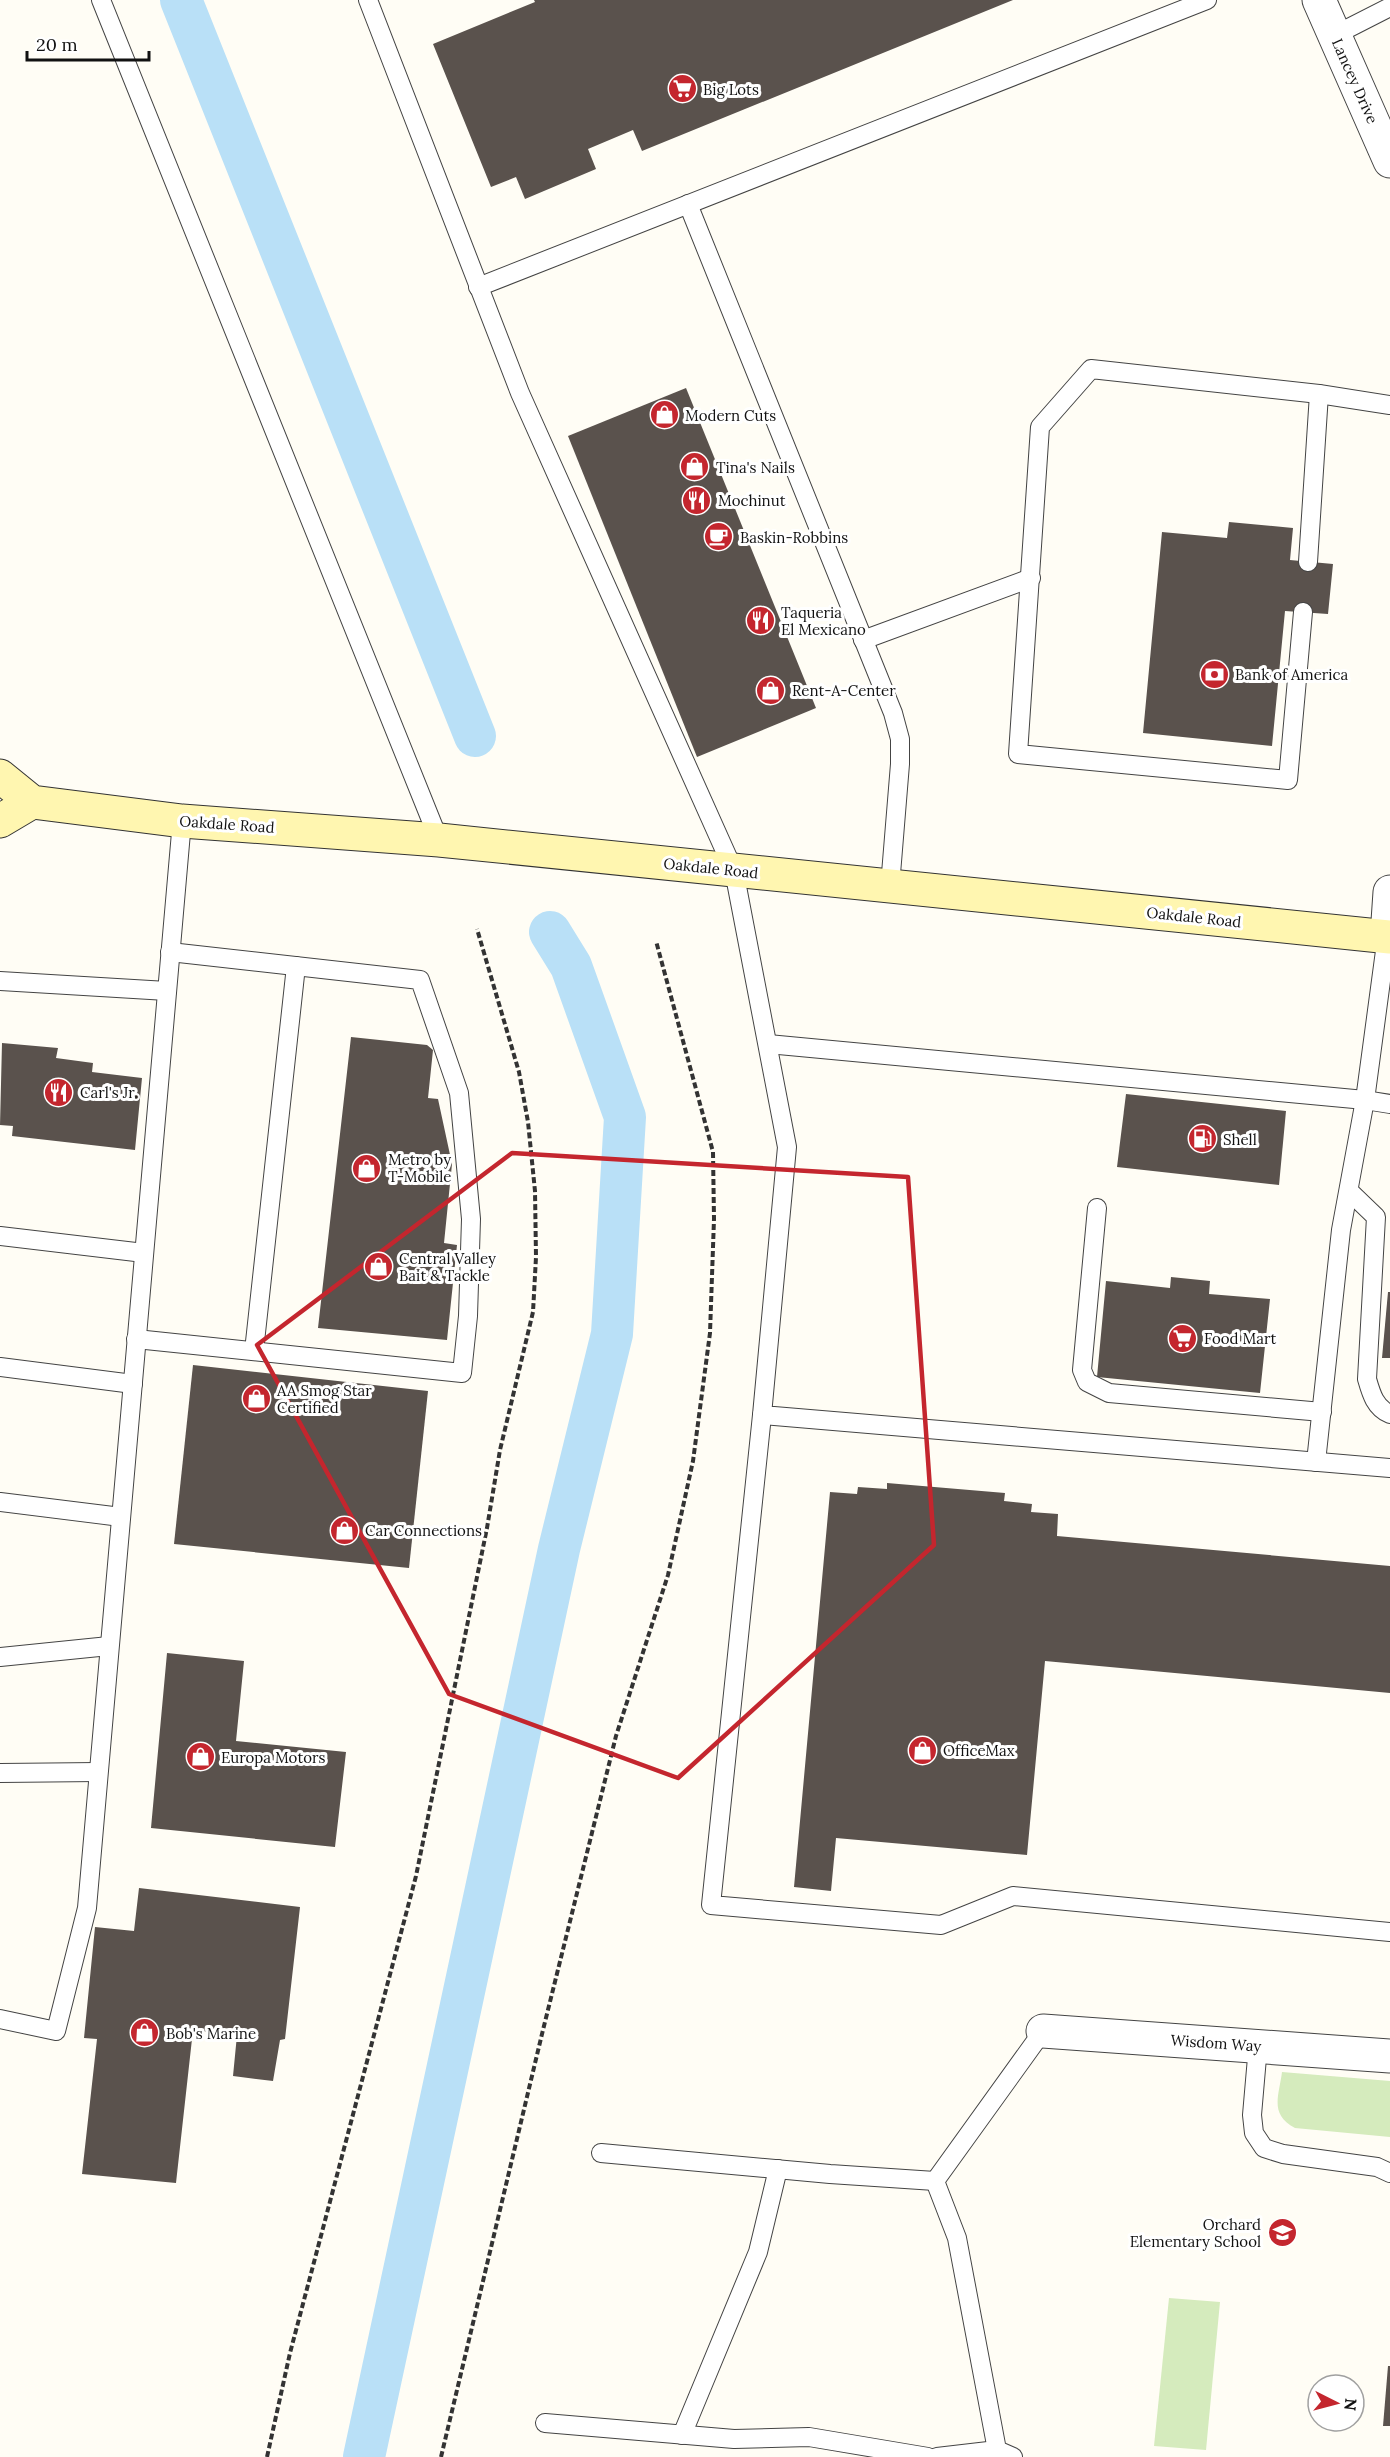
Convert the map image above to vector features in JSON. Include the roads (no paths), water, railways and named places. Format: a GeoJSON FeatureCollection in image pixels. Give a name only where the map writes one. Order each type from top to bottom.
{"type":"FeatureCollection","features":[{"type":"Feature","properties":{"kind":"main road"},"geometry":{"type":"LineString","coordinates":[[0,776],[32,802],[0,822]]}},
{"type":"Feature","properties":{"kind":"main road","name":"Oakdale Road"},"geometry":{"type":"LineString","coordinates":[[32,802],[182,821],[439,840],[734,872],[1389,936]]}},
{"type":"Feature","properties":{"kind":"street","name":"Lancey Drive"},"geometry":{"type":"LineString","coordinates":[[1319,0],[1390,162]]}},
{"type":"Feature","properties":{"kind":"street"},"geometry":{"type":"LineString","coordinates":[[1389,936],[1390,892]]}},
{"type":"Feature","properties":{"kind":"street","name":"Wisdom Way"},"geometry":{"type":"LineString","coordinates":[[1043,2031],[1390,2056]]}},
{"type":"Feature","properties":{"kind":"lane"},"geometry":{"type":"LineString","coordinates":[[101,0],[439,840]]}},
{"type":"Feature","properties":{"kind":"lane"},"geometry":{"type":"LineString","coordinates":[[368,0],[520,393],[734,872],[787,1147],[762,1415],[711,1905],[940,1925],[1013,1896],[1390,1932]]}},
{"type":"Feature","properties":{"kind":"lane"},"geometry":{"type":"LineString","coordinates":[[478,287],[1207,0]]}},
{"type":"Feature","properties":{"kind":"lane"},"geometry":{"type":"LineString","coordinates":[[1335,35],[1390,7]]}},
{"type":"Feature","properties":{"kind":"lane"},"geometry":{"type":"LineString","coordinates":[[688,204],[893,713],[900,739],[890,886]]}},
{"type":"Feature","properties":{"kind":"lane"},"geometry":{"type":"LineString","coordinates":[[1303,612],[1288,780],[1018,754],[1040,427],[1090,369],[1319,394],[1390,405]]}},
{"type":"Feature","properties":{"kind":"lane"},"geometry":{"type":"LineString","coordinates":[[1308,562],[1319,394]]}},
{"type":"Feature","properties":{"kind":"lane"},"geometry":{"type":"LineString","coordinates":[[863,640],[1030,578]]}},
{"type":"Feature","properties":{"kind":"lane"},"geometry":{"type":"LineString","coordinates":[[0,2019],[56,2031],[87,1908],[182,821]]}},
{"type":"Feature","properties":{"kind":"lane"},"geometry":{"type":"LineString","coordinates":[[1316,1462],[1341,1230],[1365,1100],[1389,936]]}},
{"type":"Feature","properties":{"kind":"lane"},"geometry":{"type":"LineString","coordinates":[[136,1339],[462,1372],[468,1316],[471,1219],[459,1093],[420,980],[170,952]]}},
{"type":"Feature","properties":{"kind":"lane"},"geometry":{"type":"LineString","coordinates":[[254,1351],[296,966]]}},
{"type":"Feature","properties":{"kind":"lane"},"geometry":{"type":"LineString","coordinates":[[0,981],[167,992]]}},
{"type":"Feature","properties":{"kind":"lane"},"geometry":{"type":"LineString","coordinates":[[768,1044],[1390,1104]]}},
{"type":"Feature","properties":{"kind":"lane"},"geometry":{"type":"LineString","coordinates":[[1349,1191],[1376,1217],[1367,1379],[1372,1398],[1385,1412],[1390,1414]]}},
{"type":"Feature","properties":{"kind":"lane"},"geometry":{"type":"LineString","coordinates":[[1097,1208],[1082,1370],[1087,1382],[1109,1393],[1322,1412]]}},
{"type":"Feature","properties":{"kind":"lane"},"geometry":{"type":"LineString","coordinates":[[0,1236],[144,1253]]}},
{"type":"Feature","properties":{"kind":"lane"},"geometry":{"type":"LineString","coordinates":[[0,1366],[133,1384]]}},
{"type":"Feature","properties":{"kind":"lane"},"geometry":{"type":"LineString","coordinates":[[762,1415],[1390,1468]]}},
{"type":"Feature","properties":{"kind":"lane"},"geometry":{"type":"LineString","coordinates":[[0,1502],[121,1517]]}},
{"type":"Feature","properties":{"kind":"lane"},"geometry":{"type":"LineString","coordinates":[[0,1657],[109,1646]]}},
{"type":"Feature","properties":{"kind":"lane"},"geometry":{"type":"LineString","coordinates":[[0,1773],[98,1772]]}},
{"type":"Feature","properties":{"kind":"lane"},"geometry":{"type":"LineString","coordinates":[[935,2181],[1043,2031]]}},
{"type":"Feature","properties":{"kind":"lane"},"geometry":{"type":"LineString","coordinates":[[1258,2046],[1252,2115],[1254,2133],[1264,2148],[1283,2154],[1386,2167]]}},
{"type":"Feature","properties":{"kind":"lane"},"geometry":{"type":"LineString","coordinates":[[601,2153],[935,2181]]}},
{"type":"Feature","properties":{"kind":"lane"},"geometry":{"type":"LineString","coordinates":[[682,2435],[758,2252],[778,2169]]}},
{"type":"Feature","properties":{"kind":"lane"},"geometry":{"type":"LineString","coordinates":[[935,2181],[957,2238],[1005,2453],[938,2457]]}},
{"type":"Feature","properties":{"kind":"lane"},"geometry":{"type":"LineString","coordinates":[[545,2423],[734,2439],[809,2437],[928,2457]]}},
{"type":"Feature","properties":{"kind":"waterway"},"geometry":{"type":"LineString","coordinates":[[181,0],[475,736]]}},
{"type":"Feature","properties":{"kind":"waterway"},"geometry":{"type":"LineString","coordinates":[[364,2457],[559,1549],[612,1334],[625,1117],[571,966],[550,932]]}},
{"type":"Feature","properties":{"kind":"place","name":"Big Lots"},"geometry":{"type":"Point","coordinates":[682,89]}},
{"type":"Feature","properties":{"kind":"place","name":"Modern Cuts"},"geometry":{"type":"Point","coordinates":[664,415]}},
{"type":"Feature","properties":{"kind":"place","name":"Tina's Nails"},"geometry":{"type":"Point","coordinates":[695,467]}},
{"type":"Feature","properties":{"kind":"place","name":"Mochinut"},"geometry":{"type":"Point","coordinates":[697,500]}},
{"type":"Feature","properties":{"kind":"place","name":"Baskin-Robbins"},"geometry":{"type":"Point","coordinates":[719,537]}},
{"type":"Feature","properties":{"kind":"place","name":"Taqueria El Mexicano"},"geometry":{"type":"Point","coordinates":[760,621]}},
{"type":"Feature","properties":{"kind":"place","name":"Bank of America"},"geometry":{"type":"Point","coordinates":[1214,674]}},
{"type":"Feature","properties":{"kind":"place","name":"Rent-A-Center"},"geometry":{"type":"Point","coordinates":[771,690]}},
{"type":"Feature","properties":{"kind":"place","name":"Carl's Jr."},"geometry":{"type":"Point","coordinates":[59,1092]}},
{"type":"Feature","properties":{"kind":"place","name":"Shell"},"geometry":{"type":"Point","coordinates":[1202,1139]}},
{"type":"Feature","properties":{"kind":"place","name":"Metro by T-Mobile"},"geometry":{"type":"Point","coordinates":[367,1168]}},
{"type":"Feature","properties":{"kind":"place","name":"Central Valley Bait & Tackle"},"geometry":{"type":"Point","coordinates":[378,1267]}},
{"type":"Feature","properties":{"kind":"place","name":"Food Mart"},"geometry":{"type":"Point","coordinates":[1183,1338]}},
{"type":"Feature","properties":{"kind":"place","name":"AA Smog Star Certified"},"geometry":{"type":"Point","coordinates":[256,1399]}},
{"type":"Feature","properties":{"kind":"place","name":"Car Connections"},"geometry":{"type":"Point","coordinates":[344,1530]}},
{"type":"Feature","properties":{"kind":"place","name":"OfficeMax"},"geometry":{"type":"Point","coordinates":[922,1750]}},
{"type":"Feature","properties":{"kind":"place","name":"Europa Motors"},"geometry":{"type":"Point","coordinates":[200,1757]}},
{"type":"Feature","properties":{"kind":"place","name":"Bob's Marine"},"geometry":{"type":"Point","coordinates":[145,2033]}},
{"type":"Feature","properties":{"kind":"place","name":"Orchard Elementary School"},"geometry":{"type":"Point","coordinates":[1282,2233]}}]}
